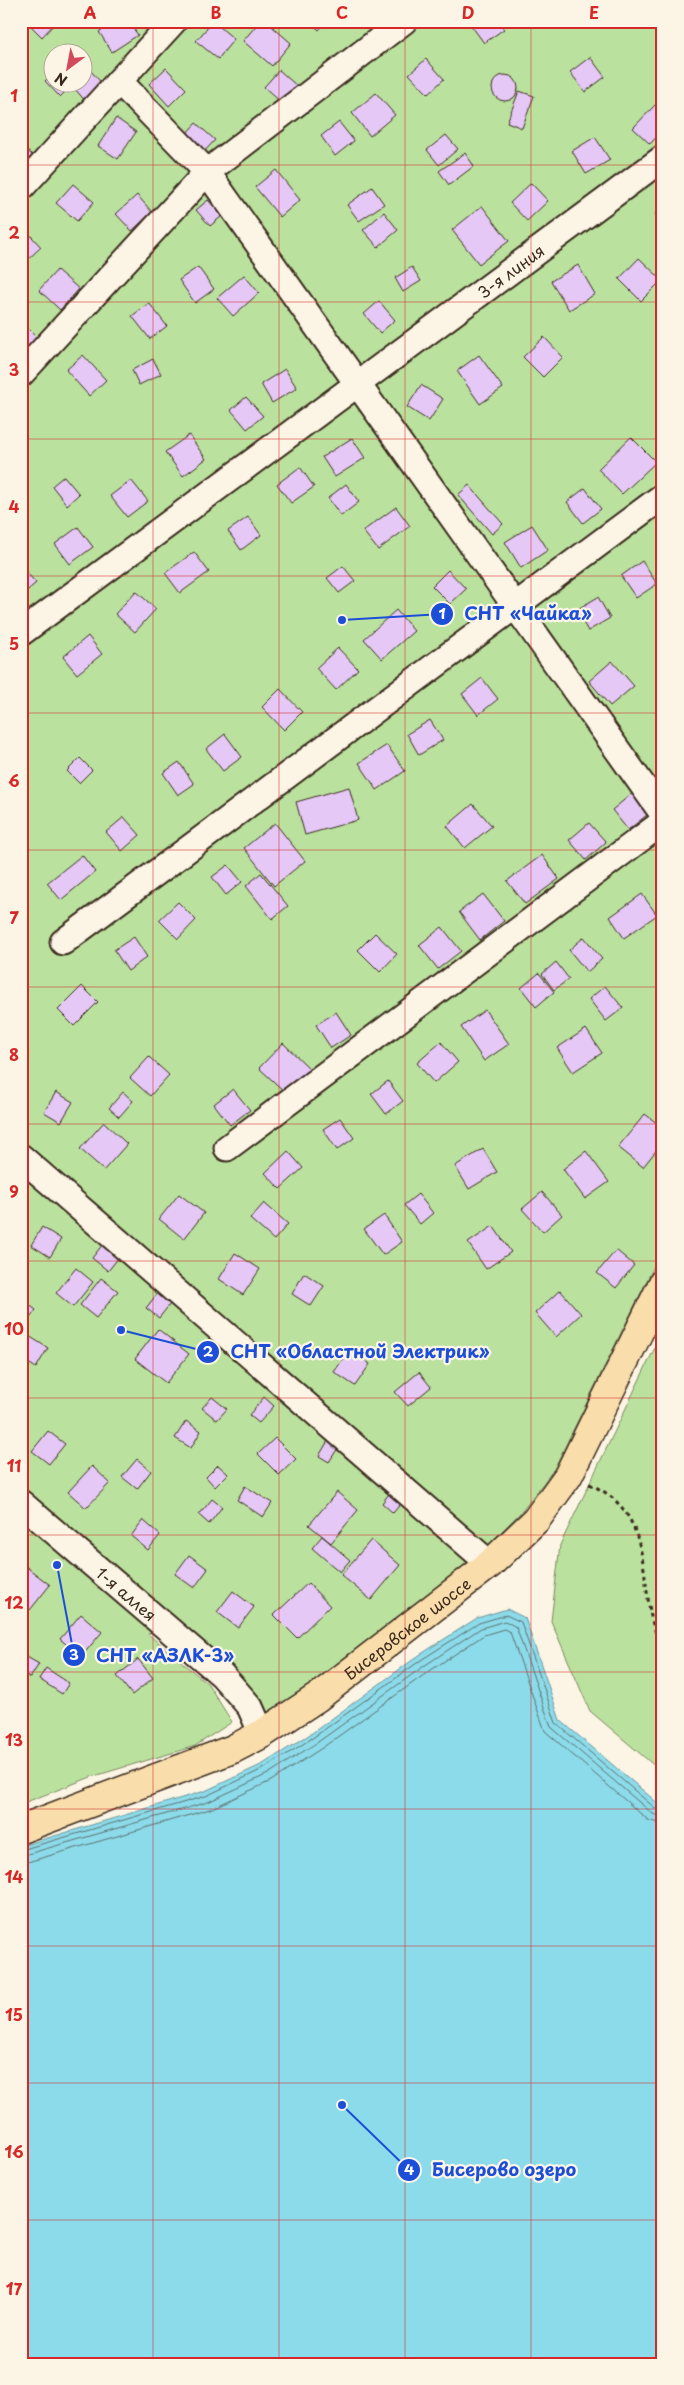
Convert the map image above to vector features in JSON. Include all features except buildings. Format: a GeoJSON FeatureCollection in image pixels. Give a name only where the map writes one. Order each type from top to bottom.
{"type":"FeatureCollection","features":[{"type":"Feature","properties":{"kind":"main road","name":"Бисеровское шоссе"},"geometry":{"type":"LineString","coordinates":[[21,1829],[233,1749],[262,1734],[318,1697],[490,1564],[536,1520],[568,1476],[663,1284]]}},
{"type":"Feature","properties":{"kind":"street"},"geometry":{"type":"LineString","coordinates":[[21,188],[174,21]]}},
{"type":"Feature","properties":{"kind":"street"},"geometry":{"type":"LineString","coordinates":[[21,374],[207,172],[404,21]]}},
{"type":"Feature","properties":{"kind":"street"},"geometry":{"type":"LineString","coordinates":[[119,81],[207,172],[663,814]]}},
{"type":"Feature","properties":{"kind":"street","name":"3-я линия"},"geometry":{"type":"LineString","coordinates":[[21,633],[663,158]]}},
{"type":"Feature","properties":{"kind":"street"},"geometry":{"type":"LineString","coordinates":[[64,942],[663,496]]}},
{"type":"Feature","properties":{"kind":"street"},"geometry":{"type":"LineString","coordinates":[[227,1148],[663,822]]}},
{"type":"Feature","properties":{"kind":"street"},"geometry":{"type":"LineString","coordinates":[[21,1157],[490,1564]]}},
{"type":"Feature","properties":{"kind":"street","name":"1-я аллея"},"geometry":{"type":"LineString","coordinates":[[21,1503],[222,1676],[250,1707],[262,1734]]}},
{"type":"Feature","properties":{"kind":"path"},"geometry":{"type":"LineString","coordinates":[[568,1476],[592,1486],[615,1499],[630,1516],[640,1546],[650,1614],[663,1651]]}},
{"type":"Feature","properties":{"kind":"green space"},"geometry":{"type":"Polygon","coordinates":[[[21,21],[663,21],[663,1248],[554,1469],[523,1510],[479,1554],[307,1687],[256,1720],[165,1627],[148,1634],[208,1684],[232,1722],[195,1746],[91,1777],[21,1804],[21,21]]]}},
{"type":"Feature","properties":{"kind":"green space"},"geometry":{"type":"Polygon","coordinates":[[[663,1331],[663,1773],[590,1711],[551,1621],[560,1545],[663,1331]]]}},
{"type":"Feature","properties":{"kind":"water"},"geometry":{"type":"Polygon","coordinates":[[[507,1609],[525,1618],[560,1720],[663,1806],[663,2364],[21,2364],[21,1846],[205,1791],[263,1764],[312,1733],[418,1656],[477,1618],[507,1609]]]}},
{"type":"Feature","properties":{"kind":"place","name":"СНТ «Чайка»"},"geometry":{"type":"Point","coordinates":[342,620]}},
{"type":"Feature","properties":{"kind":"place","name":"СНТ «Областной Электрик»"},"geometry":{"type":"Point","coordinates":[121,1330]}},
{"type":"Feature","properties":{"kind":"place","name":"СНТ «АЗЛК-3»"},"geometry":{"type":"Point","coordinates":[57,1565]}},
{"type":"Feature","properties":{"kind":"place","name":"Бисерово озеро"},"geometry":{"type":"Point","coordinates":[342,2105]}}]}
